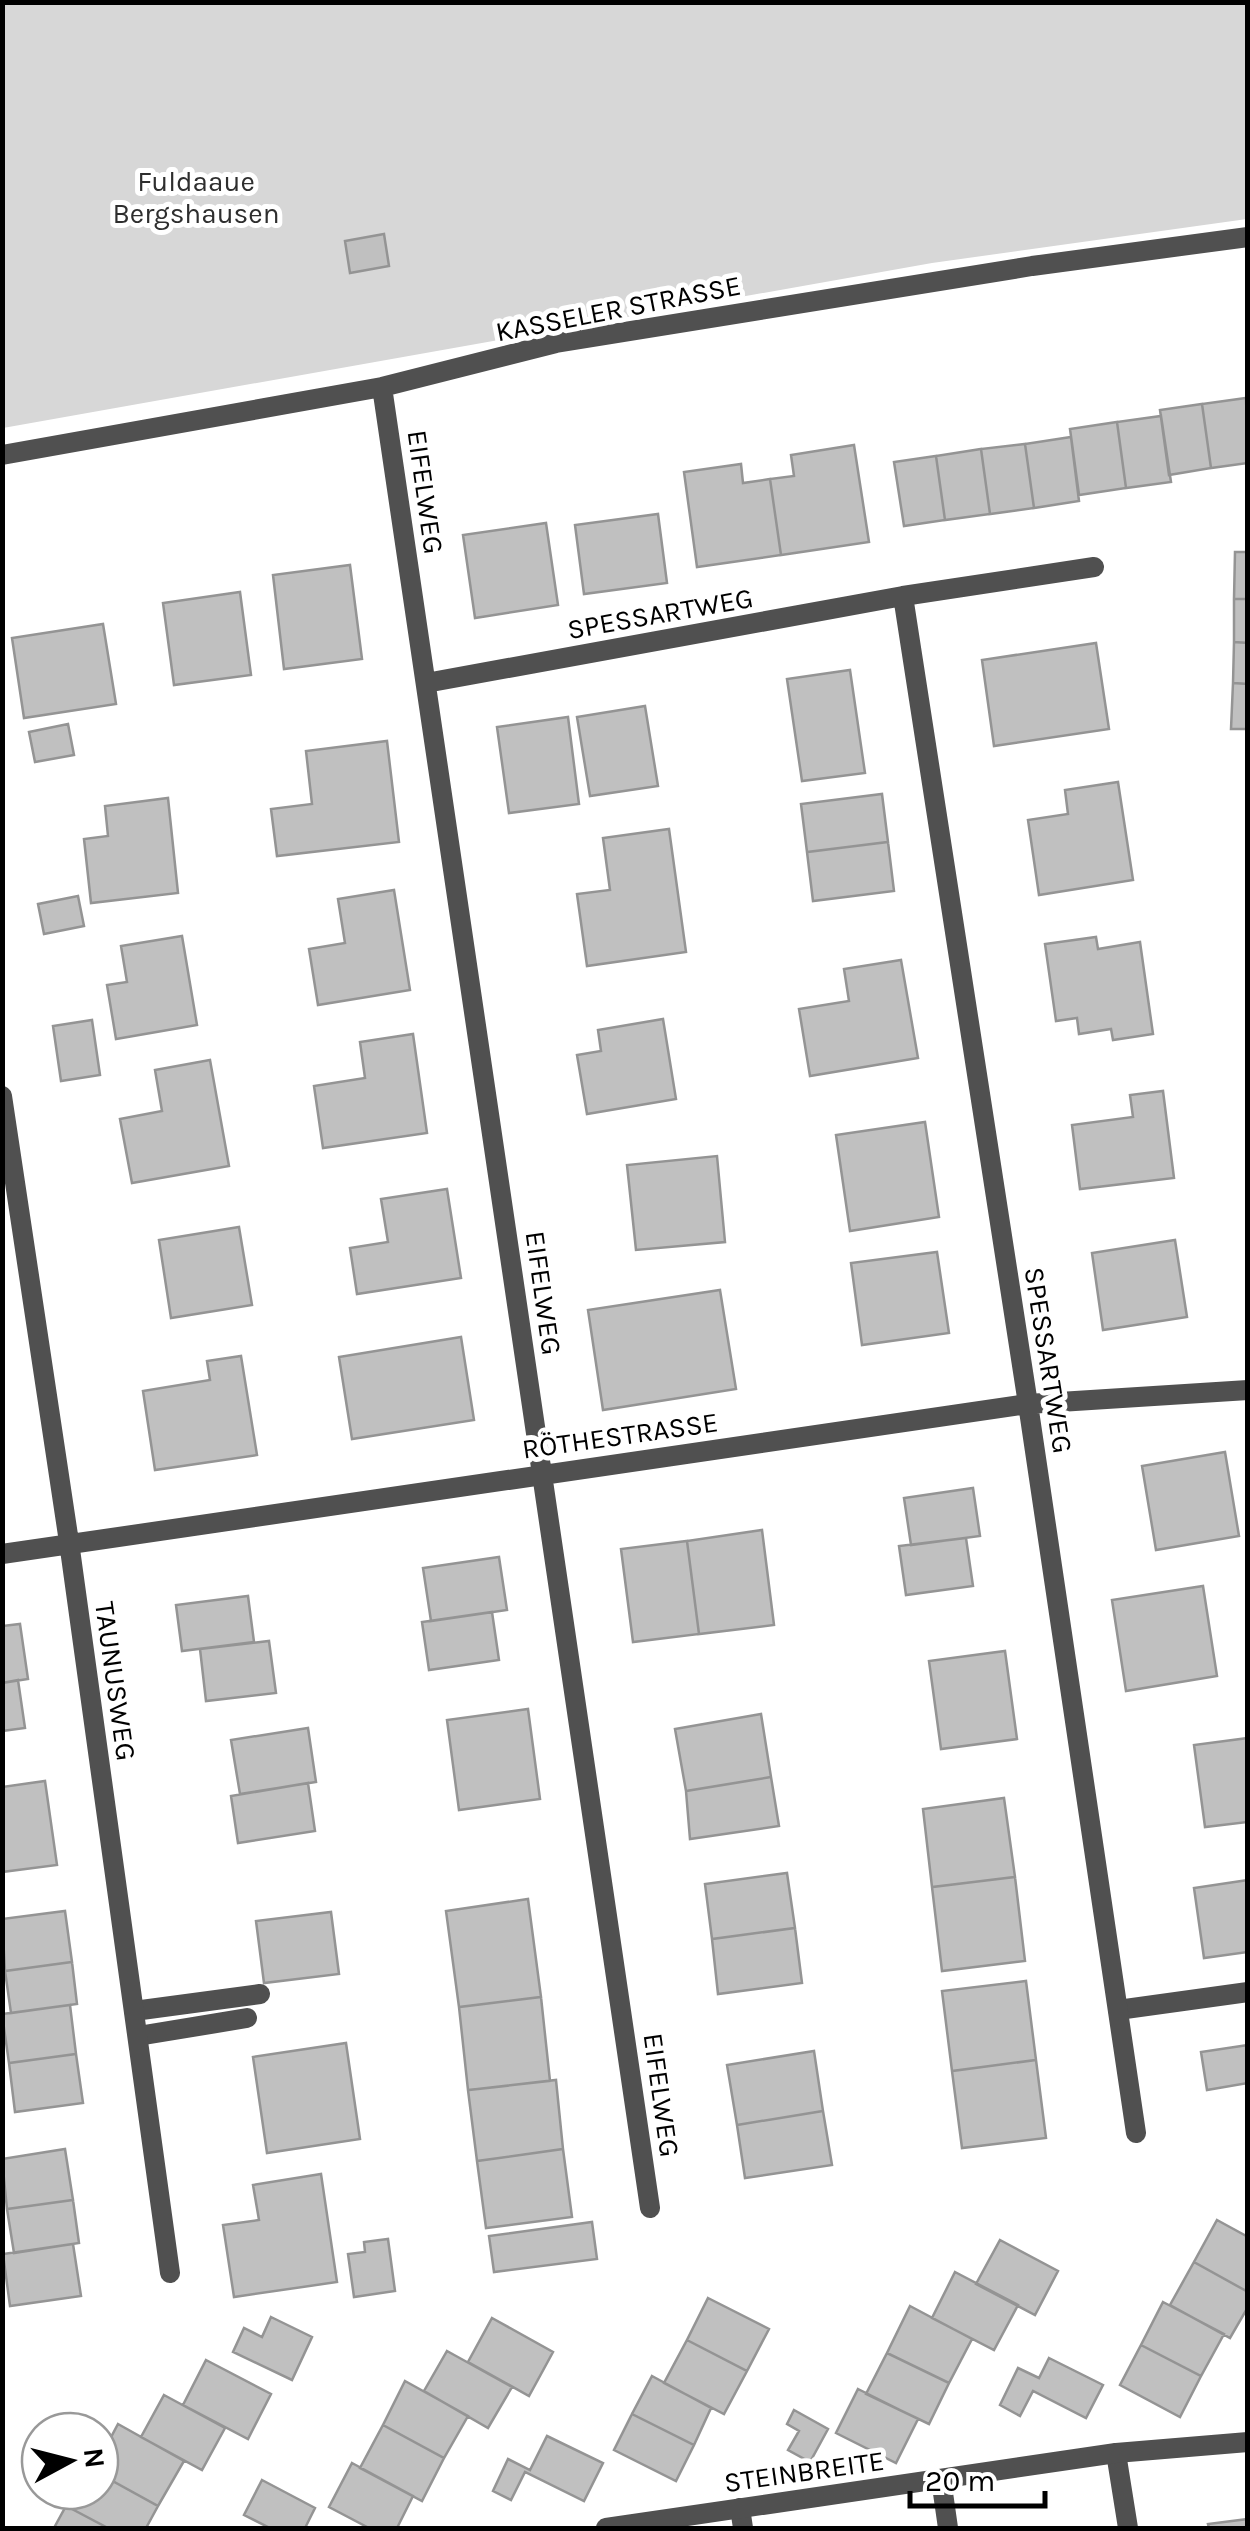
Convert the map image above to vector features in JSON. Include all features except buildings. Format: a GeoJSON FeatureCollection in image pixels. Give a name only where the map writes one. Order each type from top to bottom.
{"type":"FeatureCollection","features":[{"type":"Feature","properties":{"kind":"street","name":"KASSELER STRASSE"},"geometry":{"type":"LineString","coordinates":[[2,455],[382,387],[556,343],[1032,266],[1248,237]]}},
{"type":"Feature","properties":{"kind":"street","name":"EIFELWEG"},"geometry":{"type":"LineString","coordinates":[[382,387],[650,2208]]}},
{"type":"Feature","properties":{"kind":"street","name":"SPESSARTWEG"},"geometry":{"type":"LineString","coordinates":[[426,683],[903,596],[1094,567]]}},
{"type":"Feature","properties":{"kind":"street","name":"SPESSARTWEG"},"geometry":{"type":"LineString","coordinates":[[903,596],[1136,2133]]}},
{"type":"Feature","properties":{"kind":"street","name":"TAUNUSWEG"},"geometry":{"type":"LineString","coordinates":[[2,1096],[70,1542],[170,2274]]}},
{"type":"Feature","properties":{"kind":"street","name":"RÖTHESTRASSE"},"geometry":{"type":"LineString","coordinates":[[2,1554],[1028,1404],[1248,1390]]}},
{"type":"Feature","properties":{"kind":"street"},"geometry":{"type":"LineString","coordinates":[[1118,2010],[1248,1992]]}},
{"type":"Feature","properties":{"kind":"street"},"geometry":{"type":"LineString","coordinates":[[134,2011],[260,1994]]}},
{"type":"Feature","properties":{"kind":"street"},"geometry":{"type":"LineString","coordinates":[[138,2036],[247,2018]]}},
{"type":"Feature","properties":{"kind":"street","name":"STEINBREITE"},"geometry":{"type":"LineString","coordinates":[[606,2528],[742,2518],[941,2478],[1116,2453],[1248,2442]]}},
{"type":"Feature","properties":{"kind":"street"},"geometry":{"type":"LineString","coordinates":[[1116,2453],[1128,2528]]}},
{"type":"Feature","properties":{"kind":"street"},"geometry":{"type":"LineString","coordinates":[[941,2478],[948,2528]]}},
{"type":"Feature","properties":{"kind":"green space","name":"Fuldaaue Bergshausen"},"geometry":{"type":"Polygon","coordinates":[[[3,3],[1247,3],[1247,219],[932,263],[3,428],[3,3]]]}}]}
